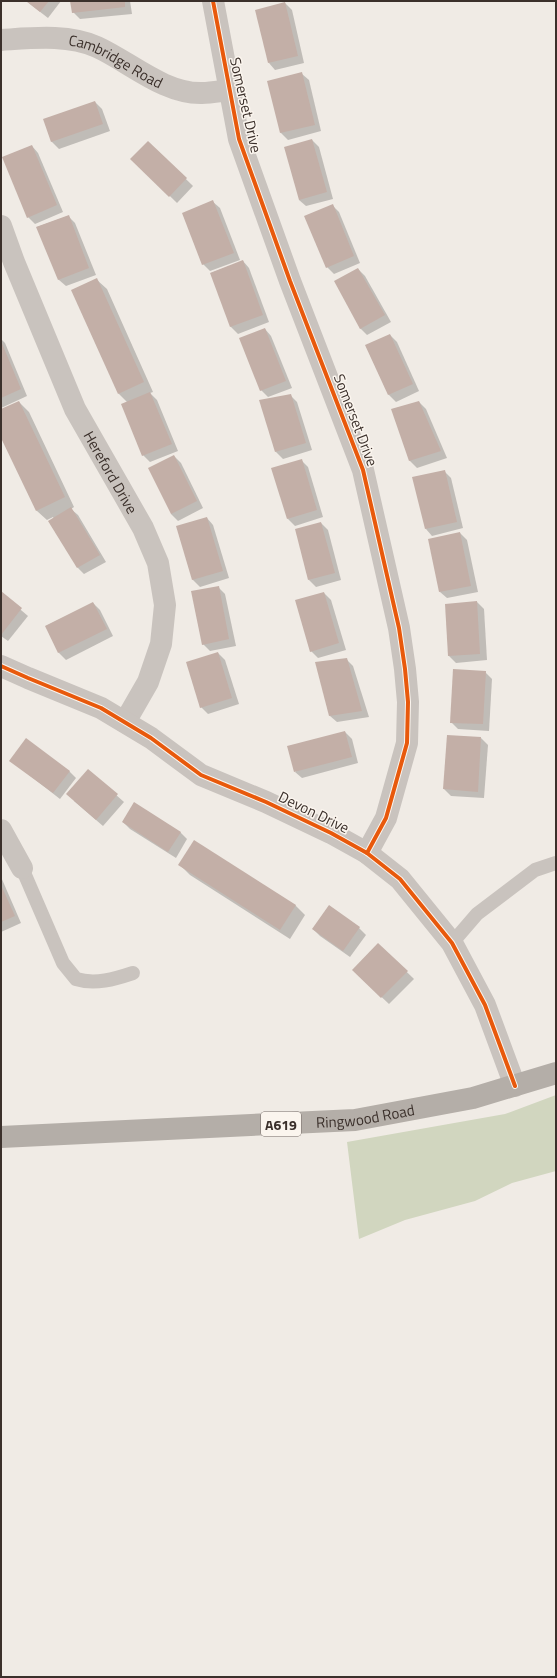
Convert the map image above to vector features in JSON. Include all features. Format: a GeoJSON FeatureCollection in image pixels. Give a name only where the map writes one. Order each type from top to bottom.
{"type":"FeatureCollection","features":[{"type":"Feature","properties":{"kind":"highway","name":"Ringwood Road"},"geometry":{"type":"LineString","coordinates":[[1,1137],[356,1120],[473,1098],[556,1072]]}},
{"type":"Feature","properties":{"kind":"street","name":"Somerset Drive"},"geometry":{"type":"LineString","coordinates":[[213,1],[239,139],[290,281],[363,470],[398,628],[405,669],[408,702],[407,743],[386,818],[367,853]]}},
{"type":"Feature","properties":{"kind":"street","name":"Cambridge Road"},"geometry":{"type":"LineString","coordinates":[[1,40],[30,38],[69,39],[97,47],[150,78],[179,89],[201,94],[230,90]]}},
{"type":"Feature","properties":{"kind":"street","name":"Hereford Drive"},"geometry":{"type":"LineString","coordinates":[[1,226],[14,262],[75,409],[143,528],[158,563],[165,605],[161,644],[148,682],[125,722]]}},
{"type":"Feature","properties":{"kind":"street","name":"Devon Drive"},"geometry":{"type":"LineString","coordinates":[[1,666],[101,708],[151,738],[201,775],[266,802],[331,833],[367,853],[400,879],[452,943],[485,1005],[515,1086]]}},
{"type":"Feature","properties":{"kind":"street"},"geometry":{"type":"LineString","coordinates":[[1,830],[22,868]]}},
{"type":"Feature","properties":{"kind":"lane"},"geometry":{"type":"LineString","coordinates":[[452,943],[477,914],[535,870],[556,863]]}},
{"type":"Feature","properties":{"kind":"lane"},"geometry":{"type":"LineString","coordinates":[[22,868],[63,964],[76,979],[93,982],[114,979],[133,973]]}},
{"type":"Feature","properties":{"kind":"green space"},"geometry":{"type":"Polygon","coordinates":[[[556,1095],[556,1171],[512,1183],[475,1201],[405,1220],[359,1239],[347,1142],[505,1114],[556,1095]]]}},
{"type":"Feature","properties":{"kind":"building"},"geometry":{"type":"Polygon","coordinates":[[[26,1],[49,1],[40,12],[26,1]]]}},
{"type":"Feature","properties":{"kind":"building"},"geometry":{"type":"Polygon","coordinates":[[[70,1],[125,1],[125,7],[72,13],[70,1]]]}},
{"type":"Feature","properties":{"kind":"building"},"geometry":{"type":"Polygon","coordinates":[[[285,2],[298,56],[268,63],[255,10],[285,2]]]}},
{"type":"Feature","properties":{"kind":"building"},"geometry":{"type":"Polygon","coordinates":[[[302,72],[315,125],[280,133],[267,81],[302,72]]]}},
{"type":"Feature","properties":{"kind":"building"},"geometry":{"type":"Polygon","coordinates":[[[95,101],[103,124],[51,142],[43,119],[95,101]]]}},
{"type":"Feature","properties":{"kind":"building"},"geometry":{"type":"Polygon","coordinates":[[[312,139],[327,192],[299,200],[284,147],[312,139]]]}},
{"type":"Feature","properties":{"kind":"building"},"geometry":{"type":"Polygon","coordinates":[[[148,141],[187,178],[169,197],[130,159],[148,141]]]}},
{"type":"Feature","properties":{"kind":"building"},"geometry":{"type":"Polygon","coordinates":[[[32,145],[57,205],[27,218],[2,157],[32,145]]]}},
{"type":"Feature","properties":{"kind":"building"},"geometry":{"type":"Polygon","coordinates":[[[213,200],[234,253],[202,265],[182,213],[213,200]]]}},
{"type":"Feature","properties":{"kind":"building"},"geometry":{"type":"Polygon","coordinates":[[[333,204],[354,256],[326,268],[304,216],[333,204]]]}},
{"type":"Feature","properties":{"kind":"building"},"geometry":{"type":"Polygon","coordinates":[[[69,215],[89,268],[58,280],[36,227],[69,215]]]}},
{"type":"Feature","properties":{"kind":"building"},"geometry":{"type":"Polygon","coordinates":[[[243,260],[263,315],[230,327],[210,273],[243,260]]]}},
{"type":"Feature","properties":{"kind":"building"},"geometry":{"type":"Polygon","coordinates":[[[358,268],[385,315],[360,329],[334,281],[358,268]]]}},
{"type":"Feature","properties":{"kind":"building"},"geometry":{"type":"Polygon","coordinates":[[[97,278],[144,382],[118,394],[71,290],[97,278]]]}},
{"type":"Feature","properties":{"kind":"building"},"geometry":{"type":"Polygon","coordinates":[[[265,328],[286,381],[260,391],[239,338],[265,328]]]}},
{"type":"Feature","properties":{"kind":"building"},"geometry":{"type":"Polygon","coordinates":[[[390,334],[413,384],[388,395],[365,345],[390,334]]]}},
{"type":"Feature","properties":{"kind":"building"},"geometry":{"type":"Polygon","coordinates":[[[1,341],[21,389],[1,398],[1,341]]]}},
{"type":"Feature","properties":{"kind":"building"},"geometry":{"type":"Polygon","coordinates":[[[150,392],[172,444],[142,456],[121,404],[150,392]]]}},
{"type":"Feature","properties":{"kind":"building"},"geometry":{"type":"Polygon","coordinates":[[[291,394],[306,443],[275,452],[259,400],[291,394]]]}},
{"type":"Feature","properties":{"kind":"building"},"geometry":{"type":"Polygon","coordinates":[[[19,401],[65,497],[36,511],[1,438],[1,409],[19,401]]]}},
{"type":"Feature","properties":{"kind":"building"},"geometry":{"type":"Polygon","coordinates":[[[419,401],[441,451],[409,461],[391,409],[419,401]]]}},
{"type":"Feature","properties":{"kind":"building"},"geometry":{"type":"Polygon","coordinates":[[[174,455],[197,501],[171,514],[148,468],[174,455]]]}},
{"type":"Feature","properties":{"kind":"building"},"geometry":{"type":"Polygon","coordinates":[[[302,459],[317,510],[287,519],[271,468],[302,459]]]}},
{"type":"Feature","properties":{"kind":"building"},"geometry":{"type":"Polygon","coordinates":[[[445,470],[457,522],[425,529],[412,477],[445,470]]]}},
{"type":"Feature","properties":{"kind":"building"},"geometry":{"type":"Polygon","coordinates":[[[71,507],[100,555],[77,568],[48,521],[71,507]]]}},
{"type":"Feature","properties":{"kind":"building"},"geometry":{"type":"Polygon","coordinates":[[[207,517],[223,571],[192,580],[176,526],[207,517]]]}},
{"type":"Feature","properties":{"kind":"building"},"geometry":{"type":"Polygon","coordinates":[[[321,522],[335,573],[308,580],[295,529],[321,522]]]}},
{"type":"Feature","properties":{"kind":"building"},"geometry":{"type":"Polygon","coordinates":[[[460,532],[471,586],[439,592],[428,539],[460,532]]]}},
{"type":"Feature","properties":{"kind":"building"},"geometry":{"type":"Polygon","coordinates":[[[219,586],[229,639],[202,645],[191,591],[219,586]]]}},
{"type":"Feature","properties":{"kind":"building"},"geometry":{"type":"Polygon","coordinates":[[[1,591],[22,608],[1,635],[1,591]]]}},
{"type":"Feature","properties":{"kind":"building"},"geometry":{"type":"Polygon","coordinates":[[[324,592],[339,643],[310,652],[295,600],[324,592]]]}},
{"type":"Feature","properties":{"kind":"building"},"geometry":{"type":"Polygon","coordinates":[[[477,601],[480,654],[448,656],[445,604],[477,601]]]}},
{"type":"Feature","properties":{"kind":"building"},"geometry":{"type":"Polygon","coordinates":[[[93,602],[107,629],[58,653],[45,626],[93,602]]]}},
{"type":"Feature","properties":{"kind":"building"},"geometry":{"type":"Polygon","coordinates":[[[218,652],[232,698],[200,708],[186,662],[218,652]]]}},
{"type":"Feature","properties":{"kind":"building"},"geometry":{"type":"Polygon","coordinates":[[[347,658],[362,711],[329,716],[315,662],[347,658]]]}},
{"type":"Feature","properties":{"kind":"building"},"geometry":{"type":"Polygon","coordinates":[[[453,669],[486,671],[483,724],[450,723],[453,669]]]}},
{"type":"Feature","properties":{"kind":"building"},"geometry":{"type":"Polygon","coordinates":[[[345,731],[352,757],[294,772],[287,746],[345,731]]]}},
{"type":"Feature","properties":{"kind":"building"},"geometry":{"type":"Polygon","coordinates":[[[447,735],[481,737],[478,792],[443,789],[447,735]]]}},
{"type":"Feature","properties":{"kind":"building"},"geometry":{"type":"Polygon","coordinates":[[[26,738],[70,771],[53,793],[9,761],[26,738]]]}},
{"type":"Feature","properties":{"kind":"building"},"geometry":{"type":"Polygon","coordinates":[[[88,769],[118,794],[96,820],[66,794],[88,769]]]}},
{"type":"Feature","properties":{"kind":"building"},"geometry":{"type":"Polygon","coordinates":[[[134,802],[181,832],[168,852],[122,822],[134,802]]]}},
{"type":"Feature","properties":{"kind":"building"},"geometry":{"type":"Polygon","coordinates":[[[194,840],[296,905],[280,930],[178,865],[194,840]]]}},
{"type":"Feature","properties":{"kind":"building"},"geometry":{"type":"Polygon","coordinates":[[[1,885],[15,916],[1,922],[1,885]]]}},
{"type":"Feature","properties":{"kind":"building"},"geometry":{"type":"Polygon","coordinates":[[[329,905],[360,927],[343,951],[312,929],[329,905]]]}},
{"type":"Feature","properties":{"kind":"building"},"geometry":{"type":"Polygon","coordinates":[[[378,943],[408,971],[381,998],[352,970],[378,943]]]}},
{"type":"Feature","properties":{"kind":"cycle path"},"geometry":{"type":"LineString","coordinates":[[213,1],[239,139],[290,281],[363,470],[399,628],[408,702],[407,743],[386,818],[367,853]]}},
{"type":"Feature","properties":{"kind":"cycle path"},"geometry":{"type":"LineString","coordinates":[[1,666],[101,708],[151,738],[201,775],[266,802],[331,833],[367,853],[400,879],[452,943],[485,1005],[515,1086]]}}]}
